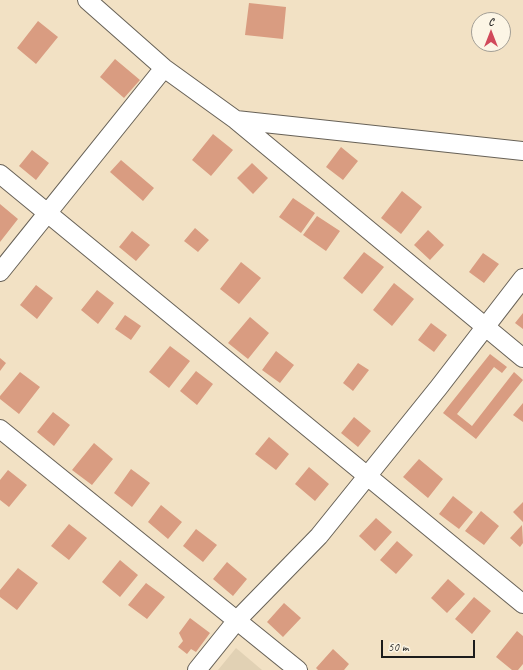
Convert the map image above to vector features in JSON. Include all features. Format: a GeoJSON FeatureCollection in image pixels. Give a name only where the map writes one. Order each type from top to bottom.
{"type":"FeatureCollection","features":[{"type":"Feature","properties":{"kind":"street"},"geometry":{"type":"LineString","coordinates":[[87,0],[164,68],[236,120],[523,358]]}},
{"type":"Feature","properties":{"kind":"street"},"geometry":{"type":"LineString","coordinates":[[0,272],[164,68]]}},
{"type":"Feature","properties":{"kind":"street"},"geometry":{"type":"LineString","coordinates":[[236,120],[523,151]]}},
{"type":"Feature","properties":{"kind":"street"},"geometry":{"type":"LineString","coordinates":[[0,174],[523,604]]}},
{"type":"Feature","properties":{"kind":"street"},"geometry":{"type":"LineString","coordinates":[[197,670],[238,619],[319,536],[368,476],[523,278]]}},
{"type":"Feature","properties":{"kind":"street"},"geometry":{"type":"LineString","coordinates":[[0,428],[238,619],[298,670]]}},
{"type":"Feature","properties":{"kind":"shaded area"},"geometry":{"type":"Polygon","coordinates":[[[236,648],[262,670],[218,670],[236,648]]]}},
{"type":"Feature","properties":{"kind":"building"},"geometry":{"type":"Polygon","coordinates":[[[249,3],[286,7],[283,39],[245,35],[249,3]]]}},
{"type":"Feature","properties":{"kind":"building"},"geometry":{"type":"Polygon","coordinates":[[[38,21],[58,37],[36,64],[17,48],[38,21]]]}},
{"type":"Feature","properties":{"kind":"building"},"geometry":{"type":"Polygon","coordinates":[[[115,59],[140,80],[124,98],[100,77],[115,59]]]}},
{"type":"Feature","properties":{"kind":"building"},"geometry":{"type":"Polygon","coordinates":[[[213,134],[233,150],[211,176],[192,160],[213,134]]]}},
{"type":"Feature","properties":{"kind":"building"},"geometry":{"type":"Polygon","coordinates":[[[341,147],[358,161],[343,180],[326,167],[341,147]]]}},
{"type":"Feature","properties":{"kind":"building"},"geometry":{"type":"Polygon","coordinates":[[[32,150],[49,163],[36,180],[19,166],[32,150]]]}},
{"type":"Feature","properties":{"kind":"building"},"geometry":{"type":"Polygon","coordinates":[[[121,160],[154,188],[143,201],[110,172],[121,160]]]}},
{"type":"Feature","properties":{"kind":"building"},"geometry":{"type":"Polygon","coordinates":[[[252,163],[268,178],[253,194],[237,178],[252,163]]]}},
{"type":"Feature","properties":{"kind":"building"},"geometry":{"type":"Polygon","coordinates":[[[402,191],[422,207],[401,234],[381,218],[402,191]]]}},
{"type":"Feature","properties":{"kind":"building"},"geometry":{"type":"Polygon","coordinates":[[[293,198],[315,213],[301,233],[279,217],[293,198]]]}},
{"type":"Feature","properties":{"kind":"building"},"geometry":{"type":"Polygon","coordinates":[[[0,204],[18,219],[0,242],[0,204]]]}},
{"type":"Feature","properties":{"kind":"building"},"geometry":{"type":"Polygon","coordinates":[[[317,216],[340,231],[326,251],[303,235],[317,216]]]}},
{"type":"Feature","properties":{"kind":"building"},"geometry":{"type":"Polygon","coordinates":[[[195,228],[209,240],[198,252],[184,241],[195,228]]]}},
{"type":"Feature","properties":{"kind":"building"},"geometry":{"type":"Polygon","coordinates":[[[428,230],[444,245],[430,260],[414,245],[428,230]]]}},
{"type":"Feature","properties":{"kind":"building"},"geometry":{"type":"Polygon","coordinates":[[[132,231],[150,245],[136,261],[119,247],[132,231]]]}},
{"type":"Feature","properties":{"kind":"building"},"geometry":{"type":"Polygon","coordinates":[[[364,252],[384,267],[362,294],[343,278],[364,252]]]}},
{"type":"Feature","properties":{"kind":"building"},"geometry":{"type":"Polygon","coordinates":[[[483,253],[499,264],[484,283],[469,272],[483,253]]]}},
{"type":"Feature","properties":{"kind":"building"},"geometry":{"type":"Polygon","coordinates":[[[241,262],[261,278],[239,304],[220,289],[241,262]]]}},
{"type":"Feature","properties":{"kind":"building"},"geometry":{"type":"Polygon","coordinates":[[[394,283],[414,299],[392,326],[373,310],[394,283]]]}},
{"type":"Feature","properties":{"kind":"building"},"geometry":{"type":"Polygon","coordinates":[[[36,285],[53,298],[37,319],[20,305],[36,285]]]}},
{"type":"Feature","properties":{"kind":"building"},"geometry":{"type":"Polygon","coordinates":[[[97,290],[114,303],[98,324],[81,310],[97,290]]]}},
{"type":"Feature","properties":{"kind":"building"},"geometry":{"type":"Polygon","coordinates":[[[523,313],[523,329],[515,323],[523,313]]]}},
{"type":"Feature","properties":{"kind":"building"},"geometry":{"type":"Polygon","coordinates":[[[125,315],[141,326],[131,340],[115,329],[125,315]]]}},
{"type":"Feature","properties":{"kind":"building"},"geometry":{"type":"Polygon","coordinates":[[[250,317],[269,333],[248,359],[228,343],[250,317]]]}},
{"type":"Feature","properties":{"kind":"building"},"geometry":{"type":"Polygon","coordinates":[[[431,323],[447,335],[434,352],[418,340],[431,323]]]}},
{"type":"Feature","properties":{"kind":"building"},"geometry":{"type":"Polygon","coordinates":[[[170,346],[190,361],[169,388],[149,372],[170,346]]]}},
{"type":"Feature","properties":{"kind":"building"},"geometry":{"type":"Polygon","coordinates":[[[276,351],[294,365],[280,383],[262,370],[276,351]]]}},
{"type":"Feature","properties":{"kind":"building"},"geometry":{"type":"Polygon","coordinates":[[[490,354],[507,367],[502,373],[494,367],[457,414],[472,426],[514,372],[523,380],[476,439],[443,413],[490,354]]]}},
{"type":"Feature","properties":{"kind":"building"},"geometry":{"type":"Polygon","coordinates":[[[0,358],[6,363],[0,371],[0,358]]]}},
{"type":"Feature","properties":{"kind":"building"},"geometry":{"type":"Polygon","coordinates":[[[358,363],[369,370],[353,391],[343,383],[358,363]]]}},
{"type":"Feature","properties":{"kind":"building"},"geometry":{"type":"Polygon","coordinates":[[[196,371],[213,384],[197,405],[180,391],[196,371]]]}},
{"type":"Feature","properties":{"kind":"building"},"geometry":{"type":"Polygon","coordinates":[[[20,372],[40,387],[19,414],[0,399],[0,396],[20,372]]]}},
{"type":"Feature","properties":{"kind":"building"},"geometry":{"type":"Polygon","coordinates":[[[523,403],[523,422],[513,415],[523,403]]]}},
{"type":"Feature","properties":{"kind":"building"},"geometry":{"type":"Polygon","coordinates":[[[53,412],[70,425],[54,446],[37,432],[53,412]]]}},
{"type":"Feature","properties":{"kind":"building"},"geometry":{"type":"Polygon","coordinates":[[[354,417],[371,431],[358,447],[341,433],[354,417]]]}},
{"type":"Feature","properties":{"kind":"building"},"geometry":{"type":"Polygon","coordinates":[[[269,437],[289,454],[276,470],[255,454],[269,437]]]}},
{"type":"Feature","properties":{"kind":"building"},"geometry":{"type":"Polygon","coordinates":[[[94,443],[113,459],[92,485],[72,470],[94,443]]]}},
{"type":"Feature","properties":{"kind":"building"},"geometry":{"type":"Polygon","coordinates":[[[419,459],[443,479],[428,498],[403,477],[419,459]]]}},
{"type":"Feature","properties":{"kind":"building"},"geometry":{"type":"Polygon","coordinates":[[[309,467],[329,484],[315,501],[295,484],[309,467]]]}},
{"type":"Feature","properties":{"kind":"building"},"geometry":{"type":"Polygon","coordinates":[[[131,469],[150,483],[132,507],[114,493],[131,469]]]}},
{"type":"Feature","properties":{"kind":"building"},"geometry":{"type":"Polygon","coordinates":[[[8,470],[27,485],[9,507],[0,500],[0,480],[8,470]]]}},
{"type":"Feature","properties":{"kind":"building"},"geometry":{"type":"Polygon","coordinates":[[[453,496],[473,512],[459,529],[439,514],[453,496]]]}},
{"type":"Feature","properties":{"kind":"building"},"geometry":{"type":"Polygon","coordinates":[[[523,502],[523,522],[513,512],[523,502]]]}},
{"type":"Feature","properties":{"kind":"building"},"geometry":{"type":"Polygon","coordinates":[[[161,505],[182,522],[168,539],[148,522],[161,505]]]}},
{"type":"Feature","properties":{"kind":"building"},"geometry":{"type":"Polygon","coordinates":[[[481,511],[499,526],[484,545],[465,531],[481,511]]]}},
{"type":"Feature","properties":{"kind":"building"},"geometry":{"type":"Polygon","coordinates":[[[376,518],[392,532],[375,551],[359,536],[376,518]]]}},
{"type":"Feature","properties":{"kind":"building"},"geometry":{"type":"Polygon","coordinates":[[[69,524],[87,538],[69,560],[51,546],[69,524]]]}},
{"type":"Feature","properties":{"kind":"building"},"geometry":{"type":"Polygon","coordinates":[[[522,525],[523,543],[520,547],[510,538],[522,525]]]}},
{"type":"Feature","properties":{"kind":"building"},"geometry":{"type":"Polygon","coordinates":[[[196,529],[217,545],[203,562],[183,546],[196,529]]]}},
{"type":"Feature","properties":{"kind":"building"},"geometry":{"type":"Polygon","coordinates":[[[397,541],[413,555],[396,574],[380,560],[397,541]]]}},
{"type":"Feature","properties":{"kind":"building"},"geometry":{"type":"Polygon","coordinates":[[[120,560],[138,575],[120,597],[102,582],[120,560]]]}},
{"type":"Feature","properties":{"kind":"building"},"geometry":{"type":"Polygon","coordinates":[[[227,562],[247,579],[233,596],[213,579],[227,562]]]}},
{"type":"Feature","properties":{"kind":"building"},"geometry":{"type":"Polygon","coordinates":[[[18,568],[38,583],[17,610],[0,597],[0,590],[18,568]]]}},
{"type":"Feature","properties":{"kind":"building"},"geometry":{"type":"Polygon","coordinates":[[[448,579],[465,594],[447,613],[431,598],[448,579]]]}},
{"type":"Feature","properties":{"kind":"building"},"geometry":{"type":"Polygon","coordinates":[[[146,583],[165,597],[147,619],[128,605],[146,583]]]}},
{"type":"Feature","properties":{"kind":"building"},"geometry":{"type":"Polygon","coordinates":[[[474,597],[491,611],[472,634],[455,619],[474,597]]]}},
{"type":"Feature","properties":{"kind":"building"},"geometry":{"type":"Polygon","coordinates":[[[284,603],[301,618],[283,637],[267,622],[284,603]]]}},
{"type":"Feature","properties":{"kind":"building"},"geometry":{"type":"Polygon","coordinates":[[[190,618],[210,633],[196,652],[191,649],[187,654],[178,647],[183,641],[179,633],[190,618]]]}},
{"type":"Feature","properties":{"kind":"building"},"geometry":{"type":"Polygon","coordinates":[[[517,631],[523,636],[523,664],[518,670],[512,670],[496,657],[517,631]]]}},
{"type":"Feature","properties":{"kind":"building"},"geometry":{"type":"Polygon","coordinates":[[[333,649],[349,664],[344,670],[318,670],[316,668],[333,649]]]}}]}
